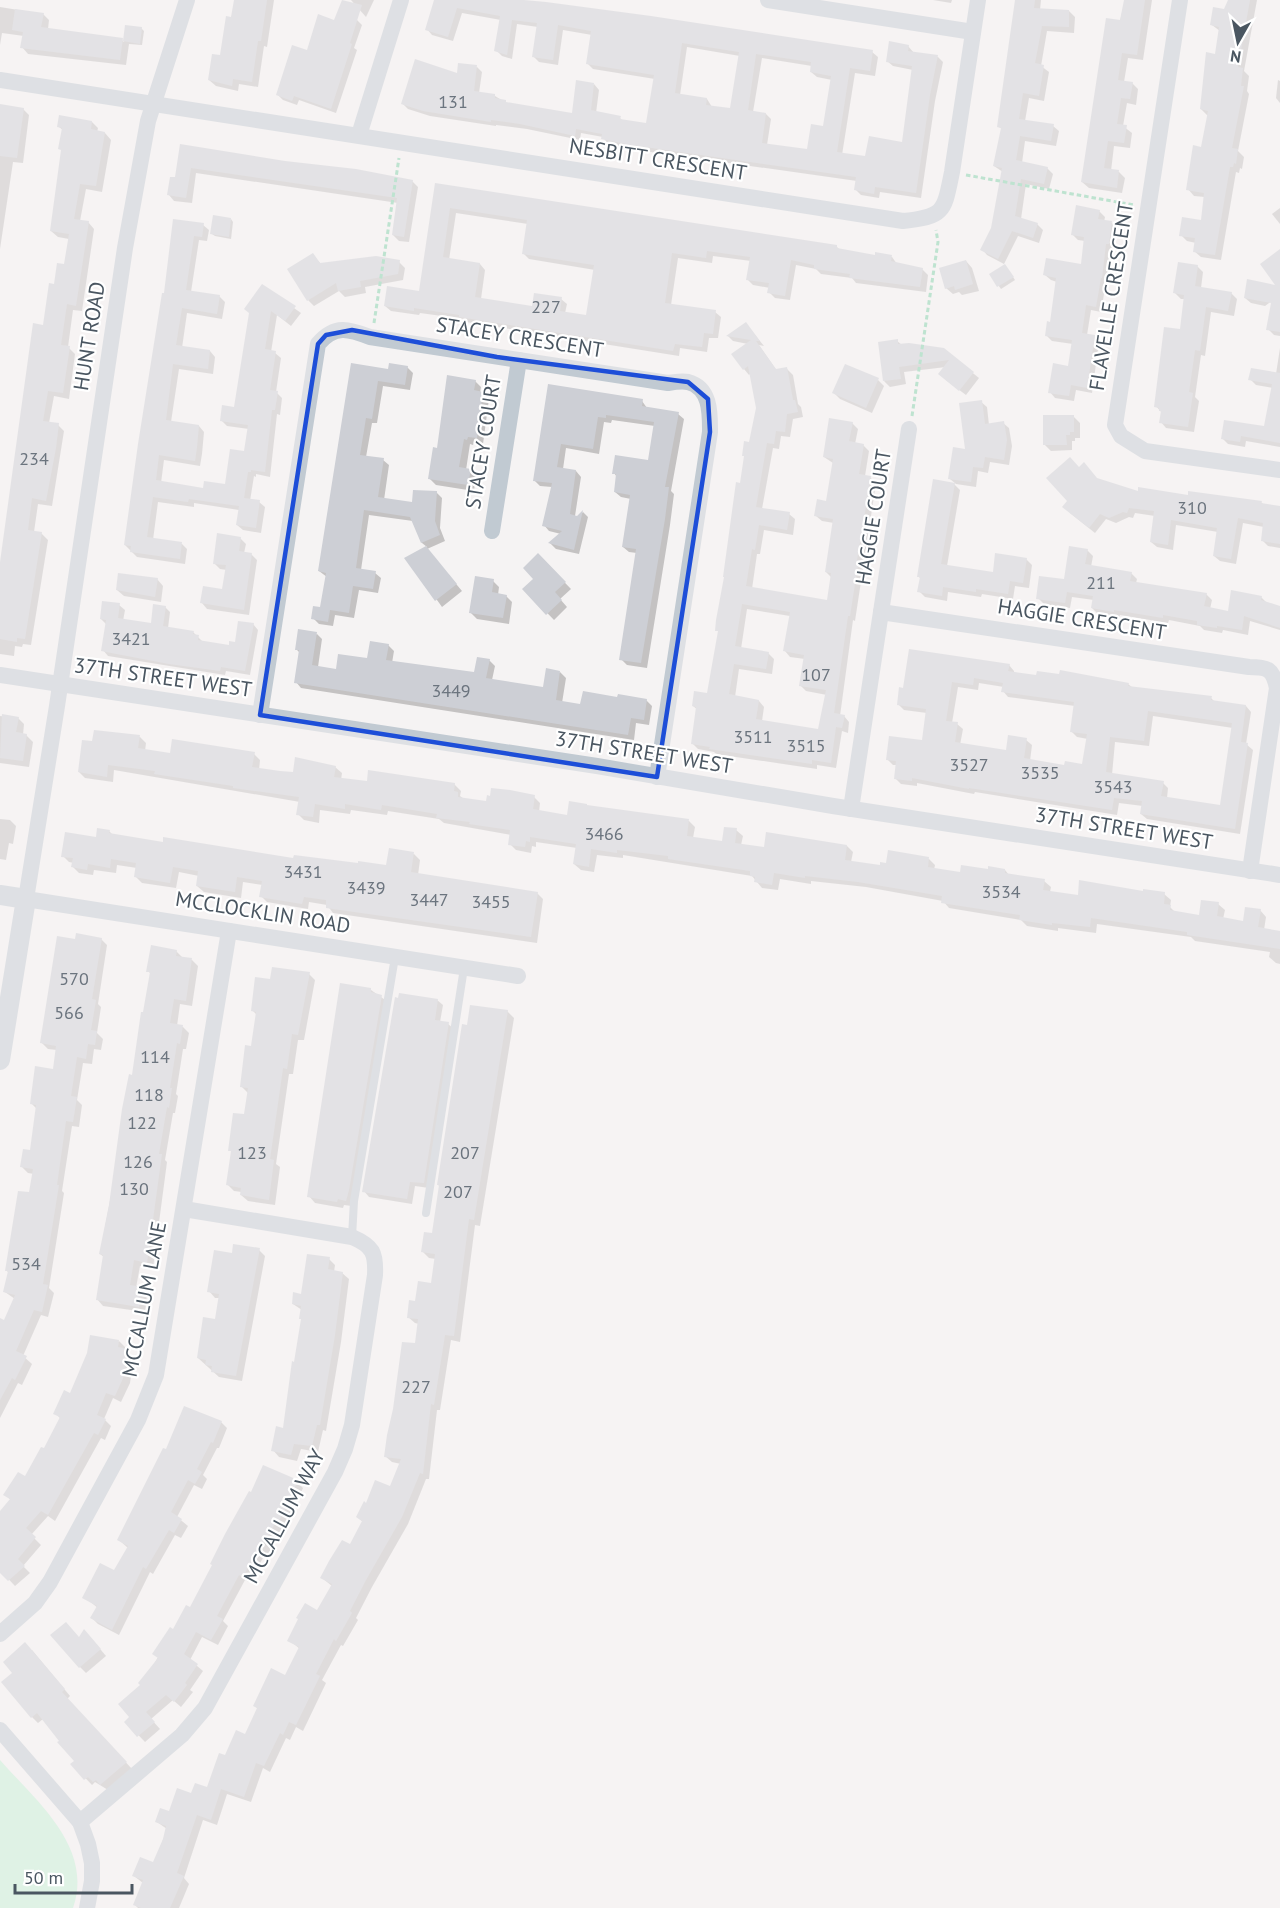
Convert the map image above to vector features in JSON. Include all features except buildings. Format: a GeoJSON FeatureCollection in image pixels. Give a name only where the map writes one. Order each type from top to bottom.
{"type":"FeatureCollection","features":[{"type":"Feature","properties":{"kind":"street","name":"HUNT ROAD"},"geometry":{"type":"LineString","coordinates":[[26,899],[125,248],[148,121],[187,0]]}},
{"type":"Feature","properties":{"kind":"street"},"geometry":{"type":"LineString","coordinates":[[359,135],[401,0]]}},
{"type":"Feature","properties":{"kind":"street"},"geometry":{"type":"LineString","coordinates":[[768,0],[973,32]]}},
{"type":"Feature","properties":{"kind":"street","name":"NESBITT CRESCENT"},"geometry":{"type":"LineString","coordinates":[[0,80],[903,221],[934,216],[942,208],[947,196],[978,0]]}},
{"type":"Feature","properties":{"kind":"street","name":"FLAVELLE CRESCENT"},"geometry":{"type":"LineString","coordinates":[[1180,0],[1115,425],[1121,436],[1145,451],[1280,470]]}},
{"type":"Feature","properties":{"kind":"street","name":"STACEY CRESCENT"},"geometry":{"type":"LineString","coordinates":[[260,715],[318,344],[326,334],[338,330],[352,330],[370,337],[668,383],[688,382],[700,389],[708,399],[710,432],[657,777]]}},
{"type":"Feature","properties":{"kind":"street","name":"STACEY COURT"},"geometry":{"type":"LineString","coordinates":[[492,531],[519,360]]}},
{"type":"Feature","properties":{"kind":"street","name":"HAGGIE COURT"},"geometry":{"type":"LineString","coordinates":[[881,612],[909,429]]}},
{"type":"Feature","properties":{"kind":"street"},"geometry":{"type":"LineString","coordinates":[[851,808],[881,612]]}},
{"type":"Feature","properties":{"kind":"street","name":"HAGGIE CRESCENT"},"geometry":{"type":"LineString","coordinates":[[881,612],[1249,667],[1264,667],[1274,675],[1277,688],[1250,871]]}},
{"type":"Feature","properties":{"kind":"street","name":"37TH STREET WEST"},"geometry":{"type":"LineString","coordinates":[[0,675],[1280,875]]}},
{"type":"Feature","properties":{"kind":"street","name":"MCCLOCKLIN ROAD"},"geometry":{"type":"LineString","coordinates":[[0,895],[518,976]]}},
{"type":"Feature","properties":{"kind":"street"},"geometry":{"type":"LineString","coordinates":[[0,1060],[26,899]]}},
{"type":"Feature","properties":{"kind":"street","name":"MCCALLUM LANE"},"geometry":{"type":"LineString","coordinates":[[0,1634],[35,1603],[50,1582],[148,1397],[161,1352],[229,931]]}},
{"type":"Feature","properties":{"kind":"street"},"geometry":{"type":"LineString","coordinates":[[184,1209],[352,1237]]}},
{"type":"Feature","properties":{"kind":"street","name":"MCCALLUM WAY"},"geometry":{"type":"LineString","coordinates":[[80,1822],[194,1723],[205,1708],[335,1472],[352,1425],[376,1262],[372,1250],[363,1242],[352,1237]]}},
{"type":"Feature","properties":{"kind":"street"},"geometry":{"type":"LineString","coordinates":[[0,1730],[80,1822],[92,1863],[92,1881],[87,1908]]}},
{"type":"Feature","properties":{"kind":"lane"},"geometry":{"type":"LineString","coordinates":[[352,1237],[354,1201],[395,957]]}},
{"type":"Feature","properties":{"kind":"lane"},"geometry":{"type":"LineString","coordinates":[[426,1213],[464,968]]}},
{"type":"Feature","properties":{"kind":"path"},"geometry":{"type":"LineString","coordinates":[[374,321],[401,141]]}},
{"type":"Feature","properties":{"kind":"path"},"geometry":{"type":"LineString","coordinates":[[967,176],[1134,205]]}},
{"type":"Feature","properties":{"kind":"path"},"geometry":{"type":"LineString","coordinates":[[915,399],[938,242]]}},
{"type":"Feature","properties":{"kind":"highlighted area"},"geometry":{"type":"Polygon","coordinates":[[[352,330],[497,357],[688,382],[708,399],[710,432],[657,777],[260,715],[318,344],[326,335],[352,330]]]}},
{"type":"Feature","properties":{"kind":"green space"},"geometry":{"type":"Polygon","coordinates":[[[0,1760],[58,1826],[69,1845],[76,1865],[77,1886],[73,1908],[0,1908],[0,1760]]]}}]}
